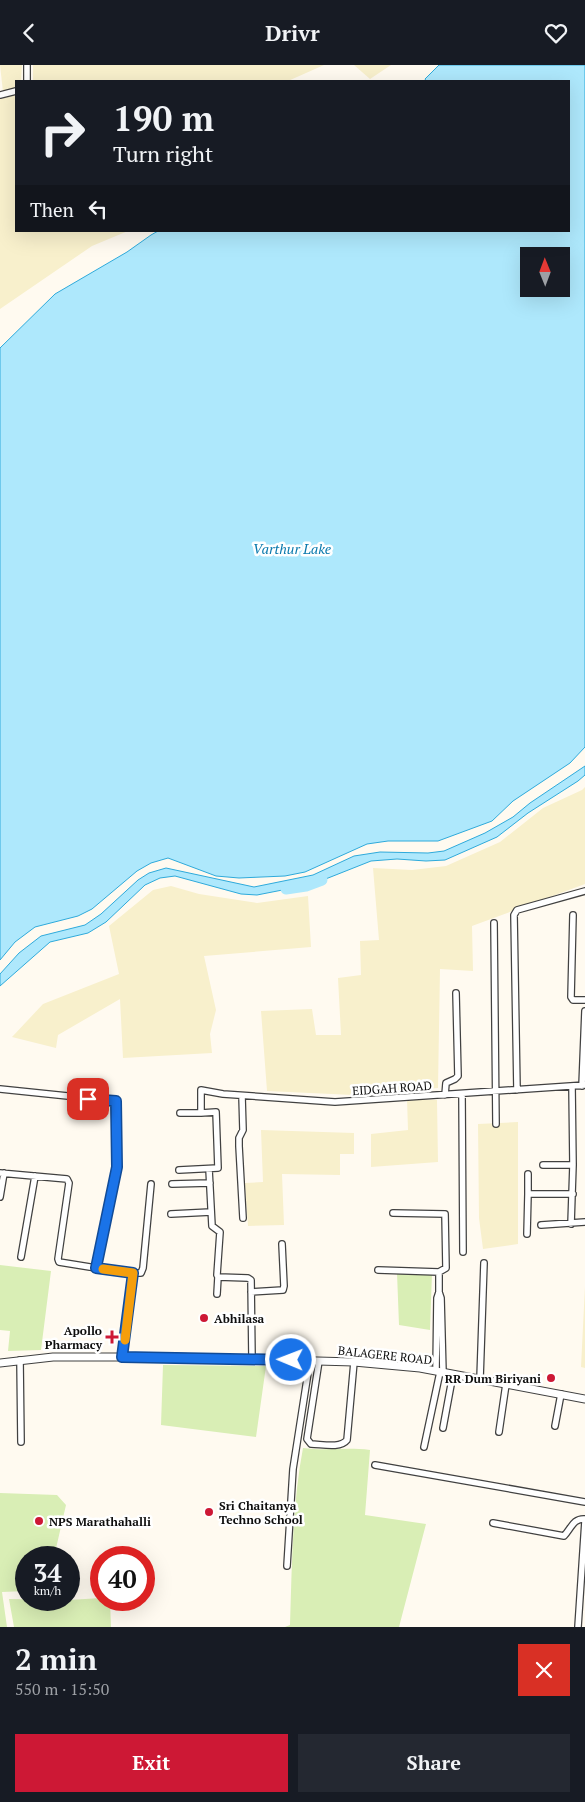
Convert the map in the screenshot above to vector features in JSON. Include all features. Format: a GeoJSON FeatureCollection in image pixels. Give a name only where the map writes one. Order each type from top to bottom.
{"type":"FeatureCollection","features":[{"type":"Feature","properties":{"kind":"street"},"geometry":{"type":"LineString","coordinates":[[27,65],[27,80]]}},
{"type":"Feature","properties":{"kind":"street"},"geometry":{"type":"LineString","coordinates":[[0,95],[15,91]]}},
{"type":"Feature","properties":{"kind":"street"},"geometry":{"type":"LineString","coordinates":[[517,1090],[514,915],[517,910],[585,891]]}},
{"type":"Feature","properties":{"kind":"street"},"geometry":{"type":"LineString","coordinates":[[573,915],[571,997],[573,1000],[585,1000]]}},
{"type":"Feature","properties":{"kind":"street"},"geometry":{"type":"LineString","coordinates":[[494,923],[496,1125]]}},
{"type":"Feature","properties":{"kind":"street"},"geometry":{"type":"LineString","coordinates":[[445,1095],[446,1083],[458,1076],[456,993]]}},
{"type":"Feature","properties":{"kind":"street"},"geometry":{"type":"LineString","coordinates":[[583,1085],[585,1011]]}},
{"type":"Feature","properties":{"kind":"street","name":"EIDGAH ROAD"},"geometry":{"type":"LineString","coordinates":[[200,1113],[201,1090],[242,1096],[336,1102],[583,1085]]}},
{"type":"Feature","properties":{"kind":"street"},"geometry":{"type":"LineString","coordinates":[[572,1086],[572,1224]]}},
{"type":"Feature","properties":{"kind":"street"},"geometry":{"type":"LineString","coordinates":[[0,1089],[116,1101],[117,1167],[96,1268]]}},
{"type":"Feature","properties":{"kind":"street"},"geometry":{"type":"LineString","coordinates":[[462,1094],[464,1252]]}},
{"type":"Feature","properties":{"kind":"street"},"geometry":{"type":"LineString","coordinates":[[242,1096],[243,1130],[239,1138],[239,1145],[243,1218]]}},
{"type":"Feature","properties":{"kind":"street"},"geometry":{"type":"LineString","coordinates":[[179,1169],[218,1168],[216,1112],[180,1113]]}},
{"type":"Feature","properties":{"kind":"street"},"geometry":{"type":"LineString","coordinates":[[543,1165],[573,1165]]}},
{"type":"Feature","properties":{"kind":"street"},"geometry":{"type":"LineString","coordinates":[[210,1169],[212,1226],[220,1231],[217,1294]]}},
{"type":"Feature","properties":{"kind":"street"},"geometry":{"type":"LineString","coordinates":[[0,1197],[2,1173],[64,1178],[68,1181],[58,1251],[59,1262],[133,1273],[142,1272],[151,1184]]}},
{"type":"Feature","properties":{"kind":"street"},"geometry":{"type":"LineString","coordinates":[[527,1234],[528,1174]]}},
{"type":"Feature","properties":{"kind":"street"},"geometry":{"type":"LineString","coordinates":[[21,1257],[35,1176]]}},
{"type":"Feature","properties":{"kind":"street"},"geometry":{"type":"LineString","coordinates":[[172,1184],[210,1183]]}},
{"type":"Feature","properties":{"kind":"street"},"geometry":{"type":"LineString","coordinates":[[528,1194],[572,1194]]}},
{"type":"Feature","properties":{"kind":"street"},"geometry":{"type":"LineString","coordinates":[[171,1214],[211,1212]]}},
{"type":"Feature","properties":{"kind":"street"},"geometry":{"type":"LineString","coordinates":[[378,1270],[439,1273],[446,1268],[446,1215],[393,1213]]}},
{"type":"Feature","properties":{"kind":"street"},"geometry":{"type":"LineString","coordinates":[[541,1225],[585,1222]]}},
{"type":"Feature","properties":{"kind":"street"},"geometry":{"type":"LineString","coordinates":[[251,1292],[282,1290],[284,1287],[282,1245]]}},
{"type":"Feature","properties":{"kind":"street"},"geometry":{"type":"LineString","coordinates":[[480,1379],[484,1263]]}},
{"type":"Feature","properties":{"kind":"street"},"geometry":{"type":"LineString","coordinates":[[122,1357],[133,1273]]}},
{"type":"Feature","properties":{"kind":"street"},"geometry":{"type":"LineString","coordinates":[[424,1447],[440,1372],[441,1297],[439,1292],[439,1273]]}},
{"type":"Feature","properties":{"kind":"street"},"geometry":{"type":"LineString","coordinates":[[218,1277],[248,1277],[251,1280],[252,1359]]}},
{"type":"Feature","properties":{"kind":"street","name":"BALAGERE ROAD"},"geometry":{"type":"LineString","coordinates":[[0,1363],[53,1357],[354,1362],[420,1368],[585,1399]]}},
{"type":"Feature","properties":{"kind":"street"},"geometry":{"type":"LineString","coordinates":[[20,1360],[22,1442]]}},
{"type":"Feature","properties":{"kind":"street"},"geometry":{"type":"LineString","coordinates":[[287,1565],[293,1469],[310,1360]]}},
{"type":"Feature","properties":{"kind":"street"},"geometry":{"type":"LineString","coordinates":[[319,1361],[307,1439],[311,1444],[336,1445],[343,1444],[348,1440],[354,1362]]}},
{"type":"Feature","properties":{"kind":"street"},"geometry":{"type":"LineString","coordinates":[[443,1428],[453,1374]]}},
{"type":"Feature","properties":{"kind":"street"},"geometry":{"type":"LineString","coordinates":[[498,1432],[506,1384]]}},
{"type":"Feature","properties":{"kind":"street"},"geometry":{"type":"LineString","coordinates":[[555,1426],[562,1394]]}},
{"type":"Feature","properties":{"kind":"street"},"geometry":{"type":"LineString","coordinates":[[375,1465],[585,1502]]}},
{"type":"Feature","properties":{"kind":"street"},"geometry":{"type":"LineString","coordinates":[[493,1523],[564,1536],[574,1522],[580,1519],[585,1520],[583,1591],[578,1627]]}},
{"type":"Feature","properties":{"kind":"shaded area"},"geometry":{"type":"Polygon","coordinates":[[[0,65],[22,65],[21,80],[15,80],[15,87],[3,92],[0,65]]]}},
{"type":"Feature","properties":{"kind":"shaded area"},"geometry":{"type":"Polygon","coordinates":[[[33,65],[324,65],[290,80],[33,80],[33,65]]]}},
{"type":"Feature","properties":{"kind":"shaded area"},"geometry":{"type":"Polygon","coordinates":[[[354,65],[391,65],[370,79],[354,65]]]}},
{"type":"Feature","properties":{"kind":"shaded area"},"geometry":{"type":"Polygon","coordinates":[[[15,95],[15,232],[126,232],[92,246],[0,309],[0,99],[15,95]]]}},
{"type":"Feature","properties":{"kind":"shaded area"},"geometry":{"type":"Polygon","coordinates":[[[585,787],[585,884],[472,926],[473,971],[440,969],[438,1088],[353,1095],[267,1091],[261,1011],[312,1009],[316,1035],[341,1035],[338,978],[361,975],[360,941],[379,940],[373,868],[412,870],[446,866],[500,842],[543,808],[585,787]]]}},
{"type":"Feature","properties":{"kind":"shaded area"},"geometry":{"type":"Polygon","coordinates":[[[171,886],[199,894],[257,903],[308,896],[311,947],[204,956],[216,1010],[210,1034],[212,1053],[123,1058],[120,999],[58,1035],[56,1048],[12,1037],[43,1004],[119,974],[109,926],[153,890],[171,886]]]}},
{"type":"Feature","properties":{"kind":"shaded area"},"geometry":{"type":"Polygon","coordinates":[[[407,1099],[437,1100],[438,1162],[371,1167],[371,1134],[408,1130],[407,1099]]]}},
{"type":"Feature","properties":{"kind":"shaded area"},"geometry":{"type":"Polygon","coordinates":[[[518,1122],[518,1244],[483,1249],[479,1218],[478,1124],[518,1122]]]}},
{"type":"Feature","properties":{"kind":"shaded area"},"geometry":{"type":"Polygon","coordinates":[[[261,1130],[354,1133],[354,1154],[340,1154],[340,1175],[282,1174],[284,1225],[248,1226],[245,1183],[263,1182],[261,1130]]]}},
{"type":"Feature","properties":{"kind":"shaded area"},"geometry":{"type":"Polygon","coordinates":[[[585,1286],[585,1368],[581,1367],[585,1286]]]}},
{"type":"Feature","properties":{"kind":"green space"},"geometry":{"type":"Polygon","coordinates":[[[0,1265],[51,1271],[41,1350],[8,1351],[10,1331],[0,1330],[0,1265]]]}},
{"type":"Feature","properties":{"kind":"green space"},"geometry":{"type":"Polygon","coordinates":[[[397,1273],[432,1273],[430,1330],[399,1325],[397,1273]]]}},
{"type":"Feature","properties":{"kind":"green space"},"geometry":{"type":"Polygon","coordinates":[[[163,1365],[266,1366],[256,1437],[161,1425],[163,1365]]]}},
{"type":"Feature","properties":{"kind":"green space"},"geometry":{"type":"Polygon","coordinates":[[[303,1448],[370,1450],[365,1515],[426,1524],[399,1627],[285,1627],[290,1625],[295,1514],[303,1448]]]}},
{"type":"Feature","properties":{"kind":"green space"},"geometry":{"type":"Polygon","coordinates":[[[0,1493],[57,1495],[66,1505],[57,1546],[15,1546],[15,1591],[2,1592],[7,1627],[0,1627],[0,1493]]]}},
{"type":"Feature","properties":{"kind":"green space"},"geometry":{"type":"Polygon","coordinates":[[[9,1599],[15,1599],[15,1611],[80,1611],[80,1599],[90,1599],[90,1611],[110,1611],[111,1627],[14,1627],[9,1599]]]}},
{"type":"Feature","properties":{"kind":"water","name":"Varthur Lake"},"geometry":{"type":"Polygon","coordinates":[[[439,65],[585,65],[585,747],[570,763],[513,801],[492,821],[438,841],[388,841],[367,844],[305,872],[285,876],[239,878],[216,876],[168,858],[151,863],[137,871],[92,909],[78,916],[35,927],[15,942],[0,960],[0,348],[55,294],[127,252],[156,232],[570,232],[570,80],[425,79],[439,65]]]}},
{"type":"Feature","properties":{"kind":"water"},"geometry":{"type":"Polygon","coordinates":[[[585,766],[585,775],[578,781],[528,813],[497,837],[445,860],[397,859],[371,861],[313,884],[257,895],[241,894],[175,876],[160,878],[145,885],[106,922],[88,933],[50,942],[0,986],[0,974],[19,953],[41,936],[85,925],[101,914],[138,880],[149,873],[166,868],[254,887],[313,875],[354,856],[380,852],[428,853],[444,851],[485,833],[513,817],[530,803],[585,766]]]}},
{"type":"Feature","properties":{"kind":"waterway"},"geometry":{"type":"LineString","coordinates":[[286,889],[306,886],[322,880]]}},
{"type":"Feature","properties":{"kind":"slow traffic"},"geometry":{"type":"LineString","coordinates":[[103,1269],[133,1273],[125,1340]]}},
{"type":"Feature","properties":{"kind":"place","name":"Abhilasa"},"geometry":{"type":"Point","coordinates":[204,1318]}},
{"type":"Feature","properties":{"kind":"place","name":"Apollo Pharmacy"},"geometry":{"type":"Point","coordinates":[112,1337]}},
{"type":"Feature","properties":{"kind":"place","name":"RR Dum Biriyani"},"geometry":{"type":"Point","coordinates":[551,1378]}},
{"type":"Feature","properties":{"kind":"place","name":"Sri Chaitanya Techno School"},"geometry":{"type":"Point","coordinates":[209,1512]}},
{"type":"Feature","properties":{"kind":"place","name":"NPS Marathahalli"},"geometry":{"type":"Point","coordinates":[39,1521]}},
{"type":"Feature","properties":{"kind":"route"},"geometry":{"type":"LineString","coordinates":[[88,1099],[116,1101],[117,1167],[96,1268],[133,1273],[122,1357],[291,1360]]}}]}
